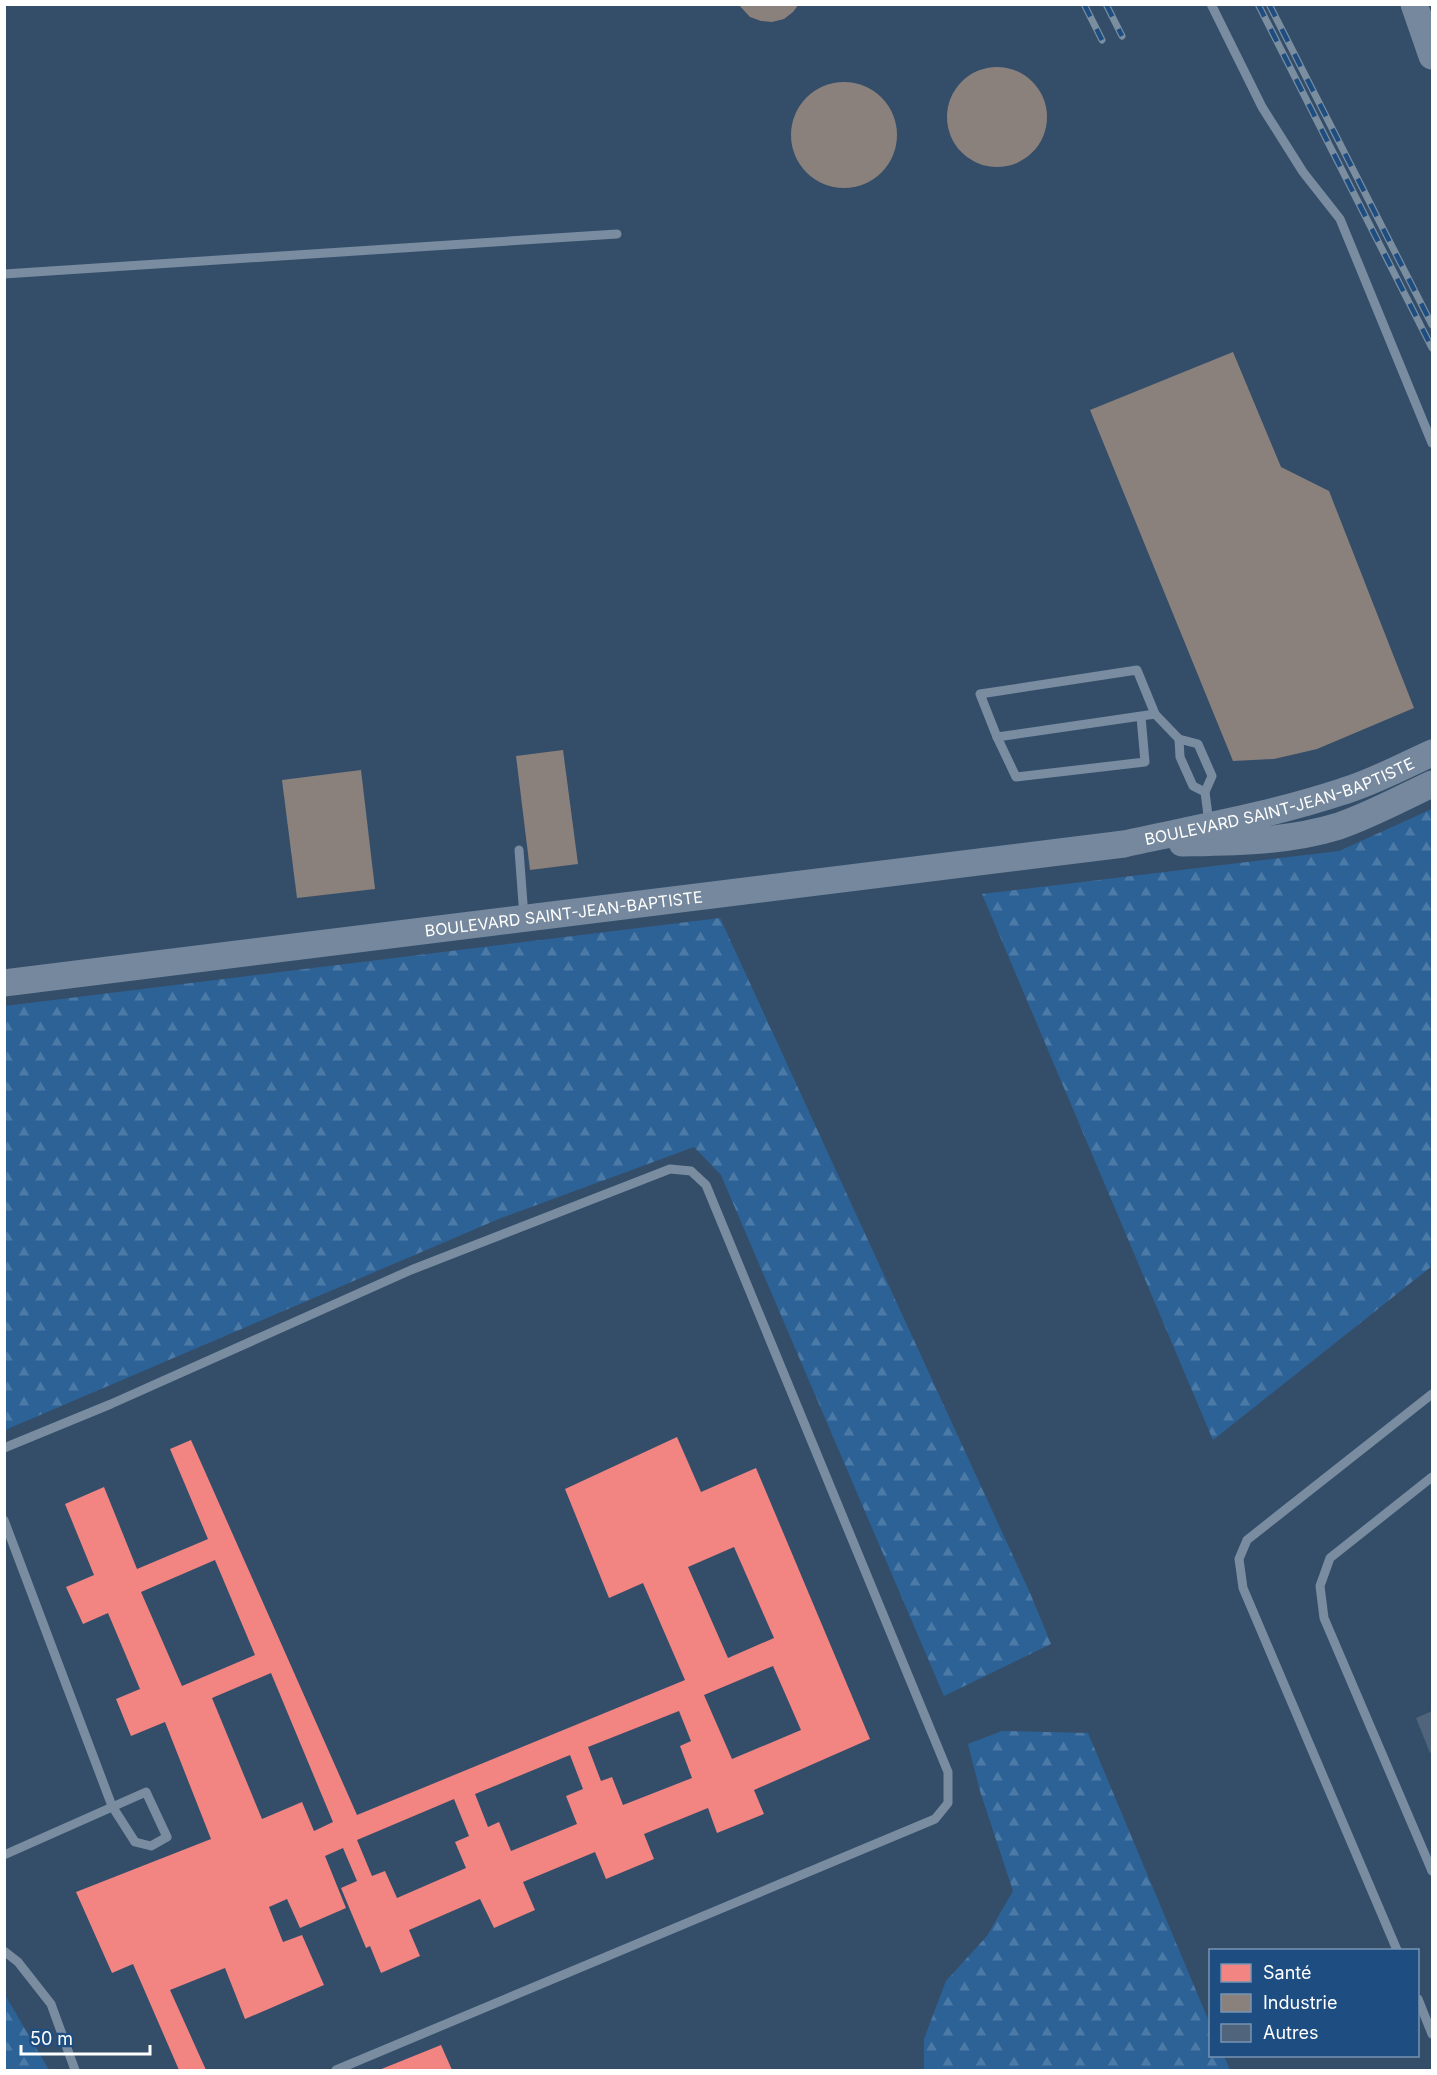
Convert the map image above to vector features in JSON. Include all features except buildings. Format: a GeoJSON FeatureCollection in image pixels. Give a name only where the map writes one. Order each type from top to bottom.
{"type":"FeatureCollection","features":[{"type":"Feature","properties":{"kind":"main road"},"geometry":{"type":"LineString","coordinates":[[1414,4],[1432,57]]}},
{"type":"Feature","properties":{"kind":"main road","name":"BOULEVARD SAINT-JEAN-BAPTISTE"},"geometry":{"type":"LineString","coordinates":[[4,983],[1124,844],[1297,805],[1347,790],[1432,753]]}},
{"type":"Feature","properties":{"kind":"main road","name":"BOULEVARD SAINT-JEAN-BAPTISTE"},"geometry":{"type":"LineString","coordinates":[[1124,844],[1262,841],[1286,838],[1340,825],[1432,784]]}},
{"type":"Feature","properties":{"kind":"lane"},"geometry":{"type":"LineString","coordinates":[[1211,4],[1262,107],[1303,172],[1340,219],[1432,443]]}},
{"type":"Feature","properties":{"kind":"lane"},"geometry":{"type":"LineString","coordinates":[[4,274],[617,234]]}},
{"type":"Feature","properties":{"kind":"lane"},"geometry":{"type":"LineString","coordinates":[[1141,717],[1145,762],[1016,777],[980,694],[1137,670],[1155,714],[1179,739],[1198,744],[1212,776],[1205,792],[1209,825]]}},
{"type":"Feature","properties":{"kind":"lane"},"geometry":{"type":"LineString","coordinates":[[997,737],[1155,714]]}},
{"type":"Feature","properties":{"kind":"lane"},"geometry":{"type":"LineString","coordinates":[[1179,739],[1180,757],[1193,786],[1205,792]]}},
{"type":"Feature","properties":{"kind":"lane"},"geometry":{"type":"LineString","coordinates":[[519,850],[524,918]]}},
{"type":"Feature","properties":{"kind":"lane"},"geometry":{"type":"LineString","coordinates":[[4,1448],[111,1404],[411,1270],[670,1169],[691,1171],[706,1185],[948,1772],[948,1803],[935,1819],[336,2070]]}},
{"type":"Feature","properties":{"kind":"lane"},"geometry":{"type":"LineString","coordinates":[[1397,1949],[1243,1588],[1239,1559],[1247,1540],[1432,1394]]}},
{"type":"Feature","properties":{"kind":"lane"},"geometry":{"type":"LineString","coordinates":[[1432,1477],[1330,1558],[1320,1586],[1324,1618],[1432,1871]]}},
{"type":"Feature","properties":{"kind":"lane"},"geometry":{"type":"LineString","coordinates":[[4,1520],[112,1806],[135,1842],[151,1846],[167,1838],[147,1792],[112,1806],[4,1855]]}},
{"type":"Feature","properties":{"kind":"lane"},"geometry":{"type":"LineString","coordinates":[[4,1951],[18,1962],[51,2004],[75,2070]]}},
{"type":"Feature","properties":{"kind":"lane"},"geometry":{"type":"LineString","coordinates":[[1419,2002],[1432,2034]]}},
{"type":"Feature","properties":{"kind":"green space"},"geometry":{"type":"Polygon","coordinates":[[[1432,809],[1432,1266],[1213,1440],[982,894],[1339,851],[1432,809]]]}},
{"type":"Feature","properties":{"kind":"green space"},"geometry":{"type":"Polygon","coordinates":[[[720,918],[1030,1593],[1051,1644],[944,1696],[721,1175],[694,1147],[501,1218],[5,1430],[5,1006],[720,918]]]}},
{"type":"Feature","properties":{"kind":"green space"},"geometry":{"type":"Polygon","coordinates":[[[1002,1731],[1088,1733],[1209,2022],[1209,2057],[1224,2057],[1230,2070],[924,2070],[924,2039],[946,1981],[987,1936],[1013,1891],[980,1791],[968,1744],[1002,1731]]]}},
{"type":"Feature","properties":{"kind":"green space"},"geometry":{"type":"Polygon","coordinates":[[[5,1995],[49,2070],[5,2070],[5,1995]]]}},
{"type":"Feature","properties":{"kind":"railway"},"geometry":{"type":"LineString","coordinates":[[1084,4],[1102,40]]}},
{"type":"Feature","properties":{"kind":"railway"},"geometry":{"type":"LineString","coordinates":[[1106,4],[1122,36]]}},
{"type":"Feature","properties":{"kind":"railway"},"geometry":{"type":"LineString","coordinates":[[1258,4],[1432,348]]}},
{"type":"Feature","properties":{"kind":"railway"},"geometry":{"type":"LineString","coordinates":[[1269,4],[1432,325]]}}]}
